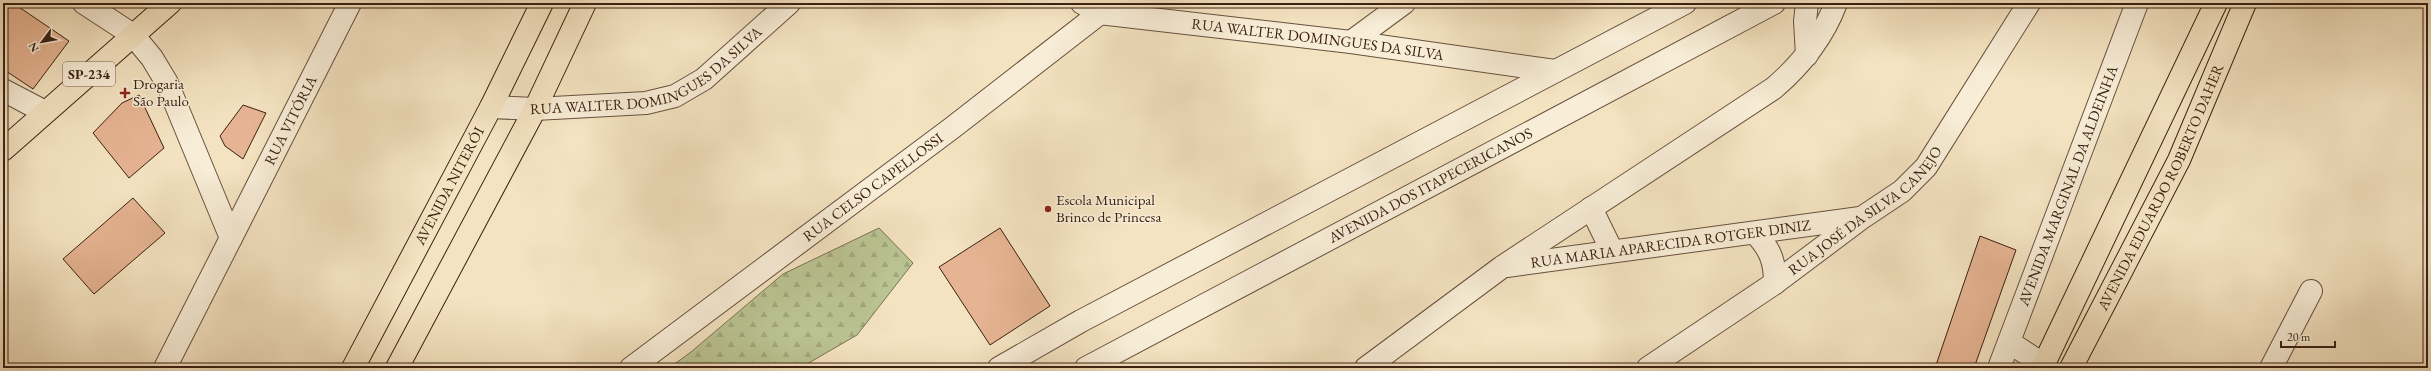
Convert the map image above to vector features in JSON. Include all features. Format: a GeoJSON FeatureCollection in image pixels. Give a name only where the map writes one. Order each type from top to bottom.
{"type":"FeatureCollection","features":[{"type":"Feature","properties":{"kind":"main road","name":"SP-234"},"geometry":{"type":"LineString","coordinates":[[3,150],[170,3]]}},
{"type":"Feature","properties":{"kind":"main road","name":"AVENIDA NITERÓI"},"geometry":{"type":"LineString","coordinates":[[353,368],[491,107],[542,3]]}},
{"type":"Feature","properties":{"kind":"main road"},"geometry":{"type":"LineString","coordinates":[[397,368],[535,109],[585,3]]}},
{"type":"Feature","properties":{"kind":"main road","name":"AVENIDA EDUARDO ROBERTO DAHER"},"geometry":{"type":"LineString","coordinates":[[2043,366],[2216,3]]}},
{"type":"Feature","properties":{"kind":"main road","name":"AVENIDA EDUARDO ROBERTO DAHER"},"geometry":{"type":"LineString","coordinates":[[2071,368],[2179,160],[2246,3]]}},
{"type":"Feature","properties":{"kind":"street"},"geometry":{"type":"LineString","coordinates":[[84,3],[133,35],[152,58],[167,83],[231,238]]}},
{"type":"Feature","properties":{"kind":"street","name":"RUA VITÓRIA"},"geometry":{"type":"LineString","coordinates":[[165,368],[350,3]]}},
{"type":"Feature","properties":{"kind":"street","name":"RUA WALTER DOMINGUES DA SILVA"},"geometry":{"type":"LineString","coordinates":[[491,107],[535,109],[646,103],[675,96],[704,79],[789,3]]}},
{"type":"Feature","properties":{"kind":"street"},"geometry":{"type":"LineString","coordinates":[[1350,42],[1404,3]]}},
{"type":"Feature","properties":{"kind":"street"},"geometry":{"type":"LineString","coordinates":[[999,368],[1081,321],[1685,3]]}},
{"type":"Feature","properties":{"kind":"street","name":"AVENIDA DOS ITAPECERICANOS"},"geometry":{"type":"LineString","coordinates":[[1086,368],[1774,3]]}},
{"type":"Feature","properties":{"kind":"street"},"geometry":{"type":"LineString","coordinates":[[1807,3],[1805,21],[1807,55]]}},
{"type":"Feature","properties":{"kind":"street"},"geometry":{"type":"LineString","coordinates":[[1366,368],[1502,267],[1774,88],[1795,71],[1819,40],[1836,3]]}},
{"type":"Feature","properties":{"kind":"street","name":"RUA JOSÉ DA SILVA CANEJO"},"geometry":{"type":"LineString","coordinates":[[1648,368],[1775,283],[1863,217],[1902,191],[1926,167],[2029,3]]}},
{"type":"Feature","properties":{"kind":"street","name":"AVENIDA MARGINAL DA ALDEINHA"},"geometry":{"type":"LineString","coordinates":[[1999,368],[2137,3]]}},
{"type":"Feature","properties":{"kind":"street","name":"RUA WALTER DOMINGUES DA SILVA"},"geometry":{"type":"LineString","coordinates":[[1098,6],[1555,71]]}},
{"type":"Feature","properties":{"kind":"street","name":"RUA CELSO CAPELLOSSI"},"geometry":{"type":"LineString","coordinates":[[631,368],[952,128],[1098,6]]}},
{"type":"Feature","properties":{"kind":"street"},"geometry":{"type":"LineString","coordinates":[[3,90],[45,112]]}},
{"type":"Feature","properties":{"kind":"street"},"geometry":{"type":"LineString","coordinates":[[1590,208],[1612,251]]}},
{"type":"Feature","properties":{"kind":"street","name":"RUA MARIA APARECIDA ROTGER DINIZ"},"geometry":{"type":"LineString","coordinates":[[1502,267],[1863,217]]}},
{"type":"Feature","properties":{"kind":"street"},"geometry":{"type":"LineString","coordinates":[[1755,233],[1772,254],[1775,265],[1775,283]]}},
{"type":"Feature","properties":{"kind":"street"},"geometry":{"type":"LineString","coordinates":[[2270,368],[2311,291]]}},
{"type":"Feature","properties":{"kind":"street"},"geometry":{"type":"LineString","coordinates":[[2009,342],[2043,366]]}},
{"type":"Feature","properties":{"kind":"green space"},"geometry":{"type":"Polygon","coordinates":[[[879,228],[913,263],[857,335],[800,368],[669,368],[691,352],[783,274],[879,228]]]}},
{"type":"Feature","properties":{"kind":"building"},"geometry":{"type":"Polygon","coordinates":[[[3,3],[13,3],[69,41],[33,89],[3,69],[3,3]]]}},
{"type":"Feature","properties":{"kind":"building"},"geometry":{"type":"Polygon","coordinates":[[[139,95],[164,148],[129,178],[93,133],[122,103],[139,95]]]}},
{"type":"Feature","properties":{"kind":"building"},"geometry":{"type":"Polygon","coordinates":[[[243,105],[266,113],[243,159],[225,146],[220,136],[243,105]]]}},
{"type":"Feature","properties":{"kind":"building"},"geometry":{"type":"Polygon","coordinates":[[[133,198],[165,233],[94,294],[63,259],[133,198]]]}},
{"type":"Feature","properties":{"kind":"building"},"geometry":{"type":"Polygon","coordinates":[[[1000,228],[1050,306],[990,345],[939,267],[1000,228]]]}},
{"type":"Feature","properties":{"kind":"building"},"geometry":{"type":"Polygon","coordinates":[[[1980,236],[2016,250],[1974,368],[1935,368],[1980,236]]]}},
{"type":"Feature","properties":{"kind":"place","name":"Drogaria São Paulo"},"geometry":{"type":"Point","coordinates":[125,93]}},
{"type":"Feature","properties":{"kind":"place","name":"Escola Municipal Brinco de Princesa"},"geometry":{"type":"Point","coordinates":[1048,209]}}]}
